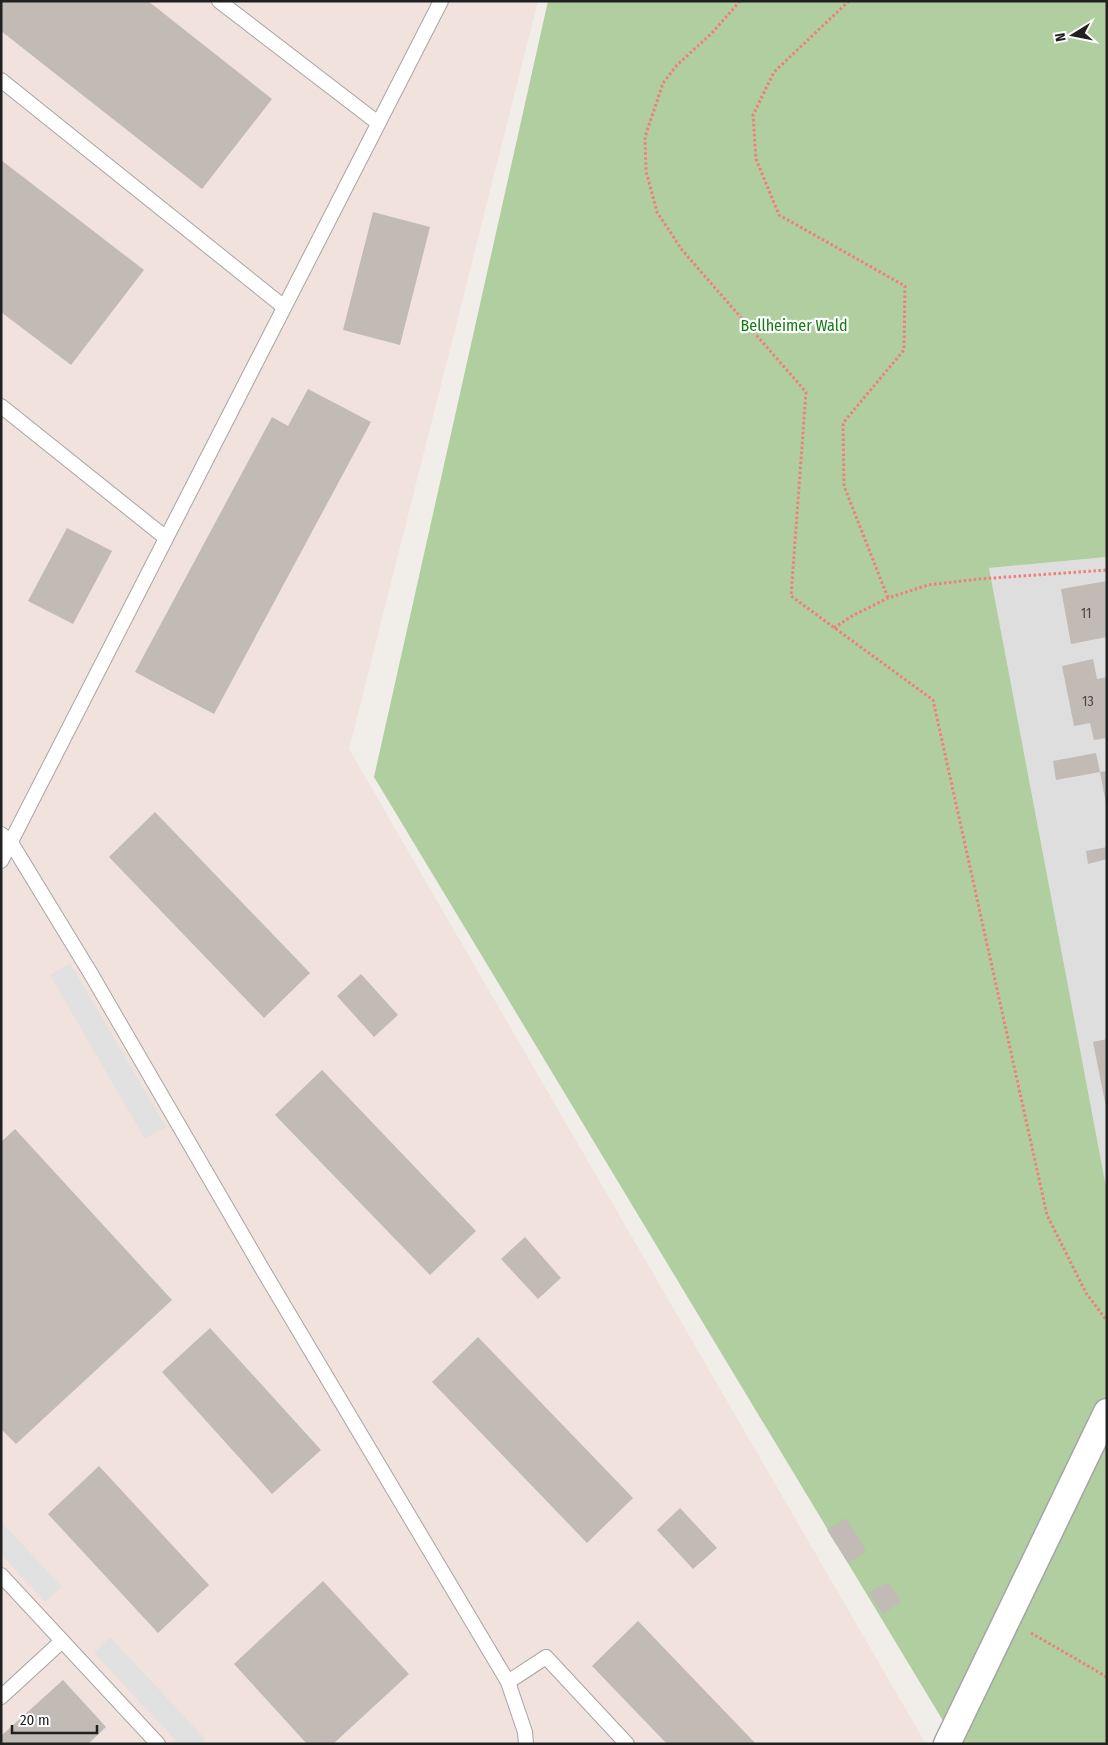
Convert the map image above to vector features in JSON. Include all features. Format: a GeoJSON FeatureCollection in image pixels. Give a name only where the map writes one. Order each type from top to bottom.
{"type":"FeatureCollection","features":[{"type":"Feature","properties":{"kind":"street"},"geometry":{"type":"LineString","coordinates":[[947,1744],[1107,1412]]}},
{"type":"Feature","properties":{"kind":"lane"},"geometry":{"type":"LineString","coordinates":[[219,1],[378,123]]}},
{"type":"Feature","properties":{"kind":"lane"},"geometry":{"type":"LineString","coordinates":[[1,861],[6,837],[166,538],[440,1]]}},
{"type":"Feature","properties":{"kind":"lane"},"geometry":{"type":"LineString","coordinates":[[1,80],[284,307]]}},
{"type":"Feature","properties":{"kind":"lane"},"geometry":{"type":"LineString","coordinates":[[1,406],[166,538]]}},
{"type":"Feature","properties":{"kind":"lane"},"geometry":{"type":"LineString","coordinates":[[6,837],[91,974],[274,1289],[508,1682],[525,1732],[526,1744]]}},
{"type":"Feature","properties":{"kind":"lane"},"geometry":{"type":"LineString","coordinates":[[1,1575],[158,1744]]}},
{"type":"Feature","properties":{"kind":"lane"},"geometry":{"type":"LineString","coordinates":[[1,1697],[62,1641]]}},
{"type":"Feature","properties":{"kind":"lane"},"geometry":{"type":"LineString","coordinates":[[508,1682],[546,1657],[627,1744]]}},
{"type":"Feature","properties":{"kind":"path"},"geometry":{"type":"LineString","coordinates":[[740,1],[712,33],[676,65],[663,83],[645,137],[646,171],[658,212],[682,250],[806,392],[791,596],[934,700],[1047,1215],[1086,1293],[1107,1321]]}},
{"type":"Feature","properties":{"kind":"path"},"geometry":{"type":"LineString","coordinates":[[849,1],[774,72],[753,115],[756,159],[779,215],[905,286],[904,350],[843,423],[844,486],[888,598]]}},
{"type":"Feature","properties":{"kind":"path"},"geometry":{"type":"LineString","coordinates":[[834,628],[852,616],[888,598],[928,585],[979,579],[1107,570]]}},
{"type":"Feature","properties":{"kind":"path"},"geometry":{"type":"LineString","coordinates":[[1026,1630],[1107,1677]]}},
{"type":"Feature","properties":{"kind":"shaded area"},"geometry":{"type":"Polygon","coordinates":[[[1,1],[538,1],[349,749],[926,1744],[1,1744],[1,1]]]}},
{"type":"Feature","properties":{"kind":"shaded area"},"geometry":{"type":"Polygon","coordinates":[[[1107,557],[1107,1192],[989,568],[1107,557]]]}},
{"type":"Feature","properties":{"kind":"shaded area"},"geometry":{"type":"Polygon","coordinates":[[[70,963],[166,1127],[145,1139],[50,975],[70,963]]]}},
{"type":"Feature","properties":{"kind":"shaded area"},"geometry":{"type":"Polygon","coordinates":[[[1,1522],[62,1587],[45,1602],[1,1554],[1,1522]]]}},
{"type":"Feature","properties":{"kind":"shaded area"},"geometry":{"type":"Polygon","coordinates":[[[110,1637],[205,1739],[200,1744],[179,1744],[94,1653],[110,1637]]]}},
{"type":"Feature","properties":{"kind":"green space","name":"Bellheimer Wald"},"geometry":{"type":"Polygon","coordinates":[[[548,1],[1107,1],[1107,557],[989,568],[1107,1192],[1107,1744],[957,1744],[374,777],[548,1]]]}},
{"type":"Feature","properties":{"kind":"building"},"geometry":{"type":"Polygon","coordinates":[[[1,1],[148,1],[272,99],[202,189],[1,31],[1,1]]]}},
{"type":"Feature","properties":{"kind":"building"},"geometry":{"type":"Polygon","coordinates":[[[1,160],[144,270],[71,365],[1,312],[1,160]]]}},
{"type":"Feature","properties":{"kind":"building"},"geometry":{"type":"Polygon","coordinates":[[[373,212],[430,227],[400,345],[343,330],[373,212]]]}},
{"type":"Feature","properties":{"kind":"building"},"geometry":{"type":"Polygon","coordinates":[[[308,389],[371,422],[214,714],[135,672],[272,417],[288,426],[308,389]]]}},
{"type":"Feature","properties":{"kind":"building"},"geometry":{"type":"Polygon","coordinates":[[[67,528],[112,551],[73,624],[28,601],[67,528]]]}},
{"type":"Feature","properties":{"kind":"building"},"geometry":{"type":"Polygon","coordinates":[[[1107,581],[1107,637],[1071,644],[1061,589],[1107,581]]]}},
{"type":"Feature","properties":{"kind":"building"},"geometry":{"type":"Polygon","coordinates":[[[1093,659],[1097,679],[1107,677],[1107,738],[1094,740],[1090,723],[1074,726],[1062,666],[1093,659]]]}},
{"type":"Feature","properties":{"kind":"building"},"geometry":{"type":"Polygon","coordinates":[[[1096,753],[1100,772],[1056,780],[1053,761],[1096,753]]]}},
{"type":"Feature","properties":{"kind":"building"},"geometry":{"type":"Polygon","coordinates":[[[1107,771],[1107,804],[1106,804],[1100,772],[1107,771]]]}},
{"type":"Feature","properties":{"kind":"building"},"geometry":{"type":"Polygon","coordinates":[[[155,812],[310,973],[264,1018],[109,857],[155,812]]]}},
{"type":"Feature","properties":{"kind":"building"},"geometry":{"type":"Polygon","coordinates":[[[1107,847],[1107,859],[1088,864],[1086,851],[1107,847]]]}},
{"type":"Feature","properties":{"kind":"building"},"geometry":{"type":"Polygon","coordinates":[[[361,974],[398,1015],[374,1037],[337,996],[361,974]]]}},
{"type":"Feature","properties":{"kind":"building"},"geometry":{"type":"Polygon","coordinates":[[[1107,1039],[1107,1107],[1106,1107],[1093,1042],[1107,1039]]]}},
{"type":"Feature","properties":{"kind":"building"},"geometry":{"type":"Polygon","coordinates":[[[322,1070],[476,1231],[430,1275],[275,1115],[322,1070]]]}},
{"type":"Feature","properties":{"kind":"building"},"geometry":{"type":"Polygon","coordinates":[[[15,1129],[172,1300],[16,1444],[1,1429],[1,1142],[15,1129]]]}},
{"type":"Feature","properties":{"kind":"building"},"geometry":{"type":"Polygon","coordinates":[[[525,1237],[561,1278],[538,1299],[501,1259],[525,1237]]]}},
{"type":"Feature","properties":{"kind":"building"},"geometry":{"type":"Polygon","coordinates":[[[210,1328],[321,1450],[272,1494],[162,1372],[210,1328]]]}},
{"type":"Feature","properties":{"kind":"building"},"geometry":{"type":"Polygon","coordinates":[[[478,1337],[633,1498],[587,1543],[432,1382],[478,1337]]]}},
{"type":"Feature","properties":{"kind":"building"},"geometry":{"type":"Polygon","coordinates":[[[99,1466],[209,1585],[158,1633],[48,1514],[99,1466]]]}},
{"type":"Feature","properties":{"kind":"building"},"geometry":{"type":"Polygon","coordinates":[[[680,1508],[717,1548],[693,1569],[657,1530],[680,1508]]]}},
{"type":"Feature","properties":{"kind":"building"},"geometry":{"type":"Polygon","coordinates":[[[846,1518],[866,1551],[848,1563],[827,1530],[846,1518]]]}},
{"type":"Feature","properties":{"kind":"building"},"geometry":{"type":"Polygon","coordinates":[[[323,1581],[409,1674],[333,1744],[307,1744],[234,1664],[323,1581]]]}},
{"type":"Feature","properties":{"kind":"building"},"geometry":{"type":"Polygon","coordinates":[[[888,1582],[901,1602],[883,1614],[869,1593],[888,1582]]]}},
{"type":"Feature","properties":{"kind":"building"},"geometry":{"type":"Polygon","coordinates":[[[638,1621],[756,1744],[667,1744],[592,1666],[638,1621]]]}},
{"type":"Feature","properties":{"kind":"building"},"geometry":{"type":"Polygon","coordinates":[[[63,1680],[106,1727],[88,1744],[1,1744],[1,1736],[63,1680]]]}}]}
